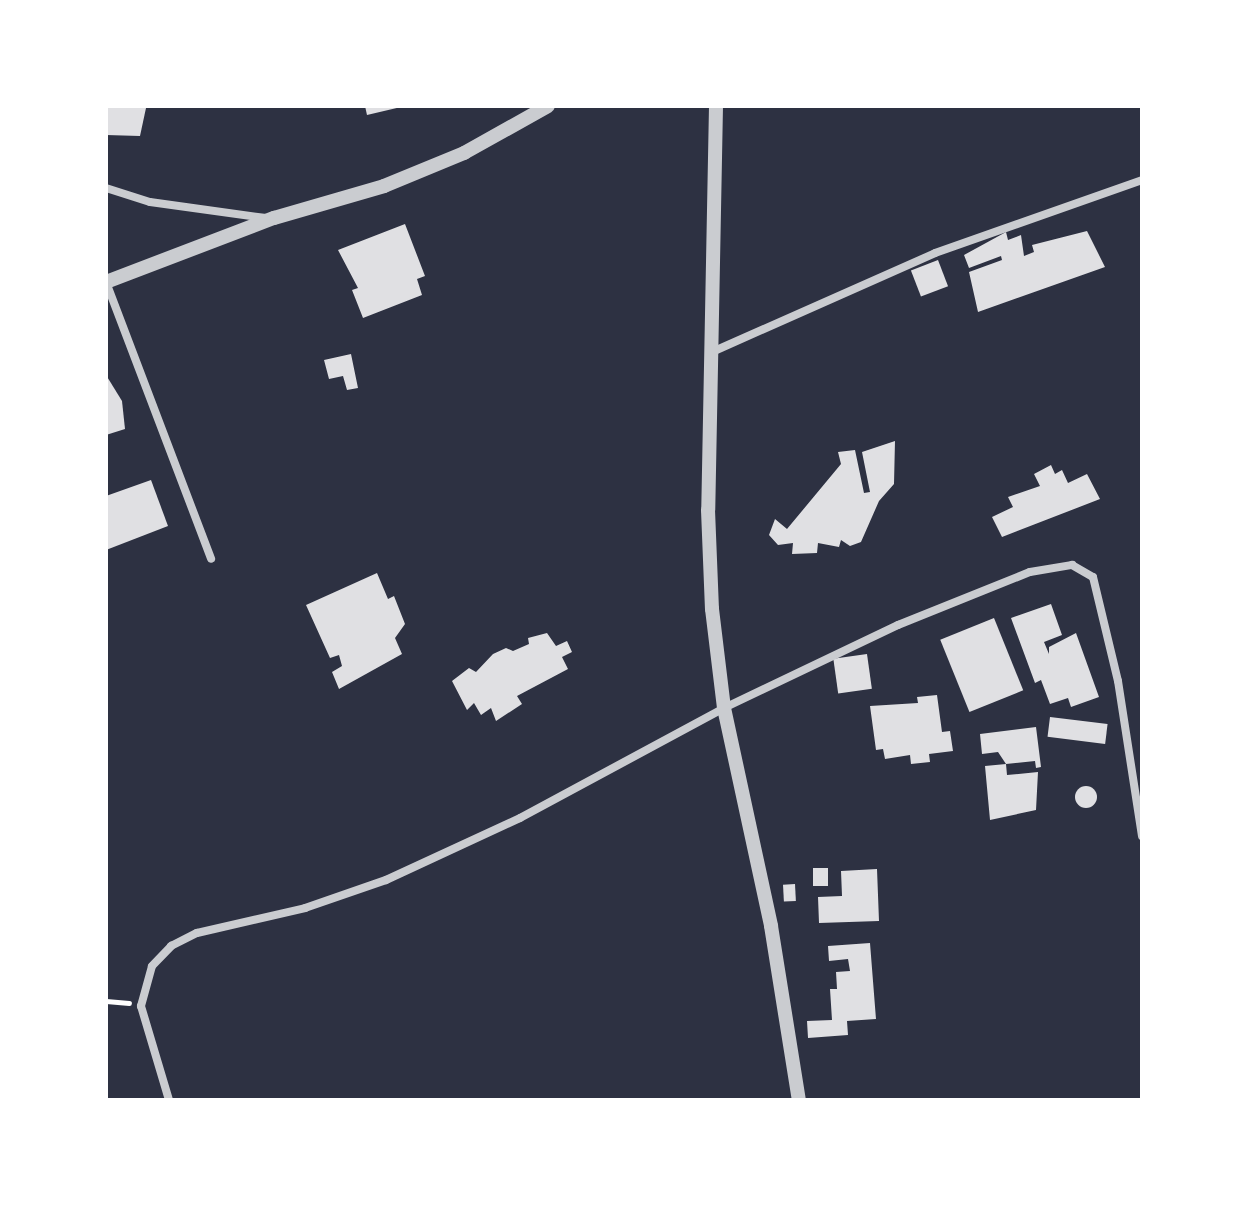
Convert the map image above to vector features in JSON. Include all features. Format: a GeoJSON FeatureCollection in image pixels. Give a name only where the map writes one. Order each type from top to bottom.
{"type":"FeatureCollection","features":[{"type":"Feature","properties":{"kind":"street"},"geometry":{"type":"LineString","coordinates":[[211,559],[106,282],[274,218],[410,175],[464,153],[548,106]]}},
{"type":"Feature","properties":{"kind":"street"},"geometry":{"type":"LineString","coordinates":[[716,106],[708,510],[724,708],[771,926],[799,1100]]}},
{"type":"Feature","properties":{"kind":"street"},"geometry":{"type":"LineString","coordinates":[[712,352],[935,253],[1142,180]]}},
{"type":"Feature","properties":{"kind":"street"},"geometry":{"type":"LineString","coordinates":[[106,188],[191,210],[274,218]]}},
{"type":"Feature","properties":{"kind":"street"},"geometry":{"type":"LineString","coordinates":[[169,1100],[141,1006],[152,966],[171,946],[197,933],[305,908],[386,880],[520,818],[724,708],[972,595],[1030,572],[1081,567],[1093,577],[1106,628],[1142,836]]}},
{"type":"Feature","properties":{"kind":"building"},"geometry":{"type":"Polygon","coordinates":[[[106,106],[146,108],[140,136],[106,135],[106,106]]]}},
{"type":"Feature","properties":{"kind":"building"},"geometry":{"type":"Polygon","coordinates":[[[365,106],[401,106],[401,107],[367,115],[365,106]]]}},
{"type":"Feature","properties":{"kind":"building"},"geometry":{"type":"Polygon","coordinates":[[[405,224],[425,276],[417,279],[422,295],[363,318],[352,290],[358,288],[338,250],[405,224]]]}},
{"type":"Feature","properties":{"kind":"building"},"geometry":{"type":"Polygon","coordinates":[[[1087,231],[1105,267],[978,312],[969,272],[1002,260],[1001,256],[969,268],[964,255],[1006,232],[1008,240],[1021,235],[1024,256],[1034,252],[1032,245],[1087,231]]]}},
{"type":"Feature","properties":{"kind":"building"},"geometry":{"type":"Polygon","coordinates":[[[938,260],[948,286],[921,297],[911,270],[938,260]]]}},
{"type":"Feature","properties":{"kind":"building"},"geometry":{"type":"Polygon","coordinates":[[[351,354],[358,388],[347,390],[343,376],[329,379],[324,360],[351,354]]]}},
{"type":"Feature","properties":{"kind":"building"},"geometry":{"type":"Polygon","coordinates":[[[106,375],[122,401],[125,429],[106,435],[106,375]]]}},
{"type":"Feature","properties":{"kind":"building"},"geometry":{"type":"Polygon","coordinates":[[[895,441],[894,484],[879,501],[861,542],[850,546],[841,540],[839,547],[818,543],[817,553],[792,554],[793,543],[778,545],[769,535],[775,519],[787,529],[841,464],[838,452],[855,450],[864,493],[870,492],[862,452],[895,441]]]}},
{"type":"Feature","properties":{"kind":"building"},"geometry":{"type":"Polygon","coordinates":[[[1051,465],[1055,474],[1062,470],[1068,483],[1087,474],[1100,499],[1002,537],[992,517],[1013,507],[1008,497],[1040,486],[1034,474],[1051,465]]]}},
{"type":"Feature","properties":{"kind":"building"},"geometry":{"type":"Polygon","coordinates":[[[151,480],[168,526],[106,550],[106,496],[151,480]]]}},
{"type":"Feature","properties":{"kind":"building"},"geometry":{"type":"Polygon","coordinates":[[[377,573],[388,599],[394,596],[405,624],[395,638],[402,654],[339,689],[332,672],[342,666],[339,655],[330,658],[306,605],[377,573]]]}},
{"type":"Feature","properties":{"kind":"building"},"geometry":{"type":"Polygon","coordinates":[[[1051,604],[1062,635],[1044,642],[1049,654],[1049,647],[1076,633],[1099,697],[1071,707],[1068,698],[1050,704],[1041,680],[1035,683],[1011,618],[1051,604]]]}},
{"type":"Feature","properties":{"kind":"building"},"geometry":{"type":"Polygon","coordinates":[[[994,618],[1023,690],[969,712],[940,640],[994,618]]]}},
{"type":"Feature","properties":{"kind":"building"},"geometry":{"type":"Polygon","coordinates":[[[547,633],[556,646],[567,641],[572,652],[562,657],[568,669],[517,696],[522,704],[496,721],[491,708],[481,715],[474,703],[467,710],[452,681],[469,668],[476,672],[493,654],[506,648],[513,651],[529,644],[528,638],[547,633]]]}},
{"type":"Feature","properties":{"kind":"building"},"geometry":{"type":"Polygon","coordinates":[[[867,654],[872,689],[838,693],[833,659],[867,654]]]}},
{"type":"Feature","properties":{"kind":"building"},"geometry":{"type":"Polygon","coordinates":[[[937,695],[942,732],[950,731],[953,751],[929,754],[930,762],[911,764],[910,755],[885,759],[883,749],[876,750],[870,706],[918,703],[917,697],[937,695]]]}},
{"type":"Feature","properties":{"kind":"building"},"geometry":{"type":"Polygon","coordinates":[[[1050,717],[1108,724],[1105,744],[1048,737],[1050,717]]]}},
{"type":"Feature","properties":{"kind":"building"},"geometry":{"type":"Polygon","coordinates":[[[1036,727],[1041,767],[1036,768],[1035,761],[1006,764],[998,752],[982,754],[980,734],[1036,727]]]}},
{"type":"Feature","properties":{"kind":"building"},"geometry":{"type":"Polygon","coordinates":[[[1006,764],[1007,775],[1038,772],[1036,810],[990,820],[985,766],[1006,764]]]}},
{"type":"Feature","properties":{"kind":"building"},"geometry":{"type":"Polygon","coordinates":[[[1086,786],[1094,789],[1097,797],[1094,805],[1086,808],[1078,805],[1075,797],[1078,789],[1086,786]]]}},
{"type":"Feature","properties":{"kind":"building"},"geometry":{"type":"Polygon","coordinates":[[[813,868],[828,868],[828,886],[813,886],[813,868]]]}},
{"type":"Feature","properties":{"kind":"building"},"geometry":{"type":"Polygon","coordinates":[[[877,869],[879,921],[819,923],[818,897],[842,896],[841,871],[877,869]]]}},
{"type":"Feature","properties":{"kind":"building"},"geometry":{"type":"Polygon","coordinates":[[[795,884],[796,901],[784,902],[783,885],[795,884]]]}},
{"type":"Feature","properties":{"kind":"building"},"geometry":{"type":"Polygon","coordinates":[[[870,943],[876,1019],[847,1021],[848,1035],[808,1038],[807,1021],[832,1020],[830,989],[837,989],[836,972],[850,971],[848,959],[829,961],[828,946],[870,943]]]}}]}
